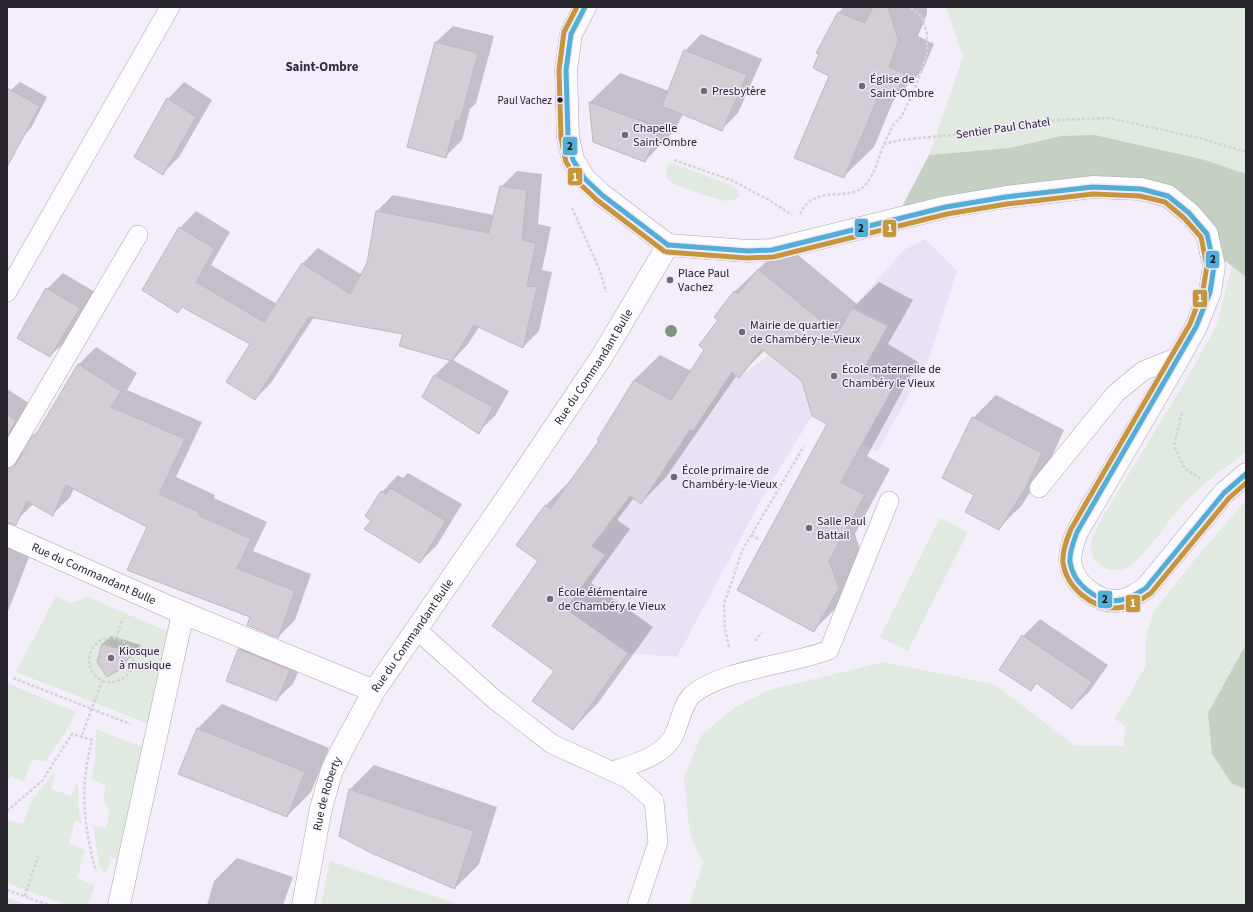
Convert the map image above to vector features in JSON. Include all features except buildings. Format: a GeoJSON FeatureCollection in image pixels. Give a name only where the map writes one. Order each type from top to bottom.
{"type":"FeatureCollection","features":[{"type":"Feature","properties":{"kind":"street"},"geometry":{"type":"LineString","coordinates":[[585,7],[571,34],[566,70],[568,137],[573,160],[584,178],[668,245],[748,251],[772,250],[954,206],[1093,187],[1141,190],[1168,196],[1189,213],[1207,234],[1214,266],[1210,292],[1196,327],[1180,356],[1077,532],[1071,551],[1071,565],[1077,579],[1086,589],[1099,597],[1117,601],[1133,597],[1150,583],[1224,493],[1246,474]]}},
{"type":"Feature","properties":{"kind":"street","name":"Rue du Commandant Bulle"},"geometry":{"type":"LineString","coordinates":[[7,535],[183,613],[374,691],[417,630],[600,358],[668,245]]}},
{"type":"Feature","properties":{"kind":"street"},"geometry":{"type":"LineString","coordinates":[[119,905],[183,613]]}},
{"type":"Feature","properties":{"kind":"street","name":"Rue de Roberty"},"geometry":{"type":"LineString","coordinates":[[303,905],[321,808],[332,770],[374,691]]}},
{"type":"Feature","properties":{"kind":"lane"},"geometry":{"type":"LineString","coordinates":[[7,292],[170,7]]}},
{"type":"Feature","properties":{"kind":"lane"},"geometry":{"type":"LineString","coordinates":[[7,458],[138,235]]}},
{"type":"Feature","properties":{"kind":"lane"},"geometry":{"type":"LineString","coordinates":[[1039,488],[1116,393],[1143,371],[1180,356]]}},
{"type":"Feature","properties":{"kind":"lane"},"geometry":{"type":"LineString","coordinates":[[612,771],[640,762],[662,749],[676,732],[681,712],[693,695],[724,678],[810,657],[829,650],[889,501]]}},
{"type":"Feature","properties":{"kind":"lane"},"geometry":{"type":"LineString","coordinates":[[417,630],[494,699],[552,744],[629,779],[654,801],[658,842],[637,905]]}},
{"type":"Feature","properties":{"kind":"path"},"geometry":{"type":"LineString","coordinates":[[674,160],[731,180],[769,200],[797,219],[804,205],[824,194],[853,193],[866,185],[893,125],[901,117],[913,94],[927,54],[927,34],[922,17],[910,7]]}},
{"type":"Feature","properties":{"kind":"path","name":"Sentier Paul Chatel"},"geometry":{"type":"LineString","coordinates":[[884,144],[901,140],[961,134],[1057,120],[1110,118],[1203,139],[1246,152]]}},
{"type":"Feature","properties":{"kind":"path"},"geometry":{"type":"LineString","coordinates":[[572,208],[600,271],[606,296]]}},
{"type":"Feature","properties":{"kind":"path"},"geometry":{"type":"LineString","coordinates":[[1183,410],[1174,446],[1185,469],[1224,493]]}},
{"type":"Feature","properties":{"kind":"path"},"geometry":{"type":"LineString","coordinates":[[735,675],[725,629],[724,604],[742,552],[804,446]]}},
{"type":"Feature","properties":{"kind":"path"},"geometry":{"type":"LineString","coordinates":[[751,535],[760,540]]}},
{"type":"Feature","properties":{"kind":"path"},"geometry":{"type":"LineString","coordinates":[[109,638],[123,641],[129,646],[134,660],[129,674],[117,682],[102,681],[92,671],[89,657],[91,650],[101,640],[109,638]]}},
{"type":"Feature","properties":{"kind":"path"},"geometry":{"type":"LineString","coordinates":[[13,678],[157,735]]}},
{"type":"Feature","properties":{"kind":"path"},"geometry":{"type":"LineString","coordinates":[[82,736],[102,681]]}},
{"type":"Feature","properties":{"kind":"path"},"geometry":{"type":"LineString","coordinates":[[7,810],[42,780],[72,734],[92,740],[85,765],[83,797],[88,841],[96,872]]}},
{"type":"Feature","properties":{"kind":"path"},"geometry":{"type":"LineString","coordinates":[[25,896],[38,856]]}},
{"type":"Feature","properties":{"kind":"path"},"geometry":{"type":"LineString","coordinates":[[7,890],[48,905]]}},
{"type":"Feature","properties":{"kind":"shaded area"},"geometry":{"type":"Polygon","coordinates":[[[946,7],[1246,7],[1246,174],[1205,160],[1061,136],[1009,148],[929,155],[963,57],[946,7]]]}},
{"type":"Feature","properties":{"kind":"shaded area"},"geometry":{"type":"Polygon","coordinates":[[[671,163],[731,185],[738,191],[740,196],[729,201],[724,201],[674,183],[666,177],[668,167],[671,163]]]}},
{"type":"Feature","properties":{"kind":"shaded area","name":"École primaire de Chambéry-le-Vieux"},"geometry":{"type":"Polygon","coordinates":[[[925,239],[957,271],[928,361],[877,452],[812,416],[767,489],[677,657],[628,653],[573,730],[532,701],[554,671],[492,626],[525,580],[554,572],[516,545],[545,505],[550,509],[599,441],[597,440],[634,380],[671,400],[704,350],[739,377],[769,355],[831,344],[852,308],[904,250],[925,239]]]}},
{"type":"Feature","properties":{"kind":"shaded area"},"geometry":{"type":"Polygon","coordinates":[[[1232,266],[1246,277],[1246,452],[1209,480],[1189,498],[1135,562],[1128,567],[1115,570],[1103,567],[1094,558],[1091,545],[1098,525],[1216,327],[1232,266]]]}},
{"type":"Feature","properties":{"kind":"shaded area"},"geometry":{"type":"Polygon","coordinates":[[[1246,500],[1246,644],[1208,713],[1232,784],[1246,789],[1246,905],[689,905],[703,863],[690,835],[684,779],[701,735],[735,707],[769,690],[883,662],[994,684],[1074,745],[1123,746],[1126,727],[1114,718],[1130,694],[1146,665],[1146,637],[1154,611],[1196,558],[1246,500]]]}},
{"type":"Feature","properties":{"kind":"shaded area"},"geometry":{"type":"Polygon","coordinates":[[[940,518],[968,532],[908,651],[880,637],[940,518]]]}},
{"type":"Feature","properties":{"kind":"shaded area"},"geometry":{"type":"Polygon","coordinates":[[[56,596],[70,603],[88,597],[169,632],[151,725],[16,672],[56,596]]]}},
{"type":"Feature","properties":{"kind":"shaded area"},"geometry":{"type":"Polygon","coordinates":[[[7,683],[76,712],[66,731],[46,761],[32,760],[24,781],[10,776],[7,783],[7,683]]]}},
{"type":"Feature","properties":{"kind":"shaded area"},"geometry":{"type":"Polygon","coordinates":[[[96,729],[145,748],[123,860],[110,857],[109,868],[104,873],[99,865],[93,825],[106,828],[110,810],[103,799],[106,786],[91,779],[95,761],[96,729]]]}},
{"type":"Feature","properties":{"kind":"shaded area"},"geometry":{"type":"Polygon","coordinates":[[[55,771],[51,789],[71,796],[78,781],[79,812],[82,823],[75,821],[69,844],[85,850],[77,878],[95,885],[88,905],[66,905],[7,883],[7,820],[23,824],[31,801],[55,771]]]}},
{"type":"Feature","properties":{"kind":"shaded area"},"geometry":{"type":"Polygon","coordinates":[[[330,861],[461,905],[321,905],[330,861]]]}},
{"type":"Feature","properties":{"kind":"shaded area"},"geometry":{"type":"Polygon","coordinates":[[[7,897],[28,905],[7,905],[7,897]]]}},
{"type":"Feature","properties":{"kind":"green space"},"geometry":{"type":"Polygon","coordinates":[[[1095,135],[1205,160],[1246,174],[1246,277],[1224,260],[1197,216],[1162,190],[1032,198],[894,222],[929,155],[1009,148],[1061,136],[1095,135]]]}},
{"type":"Feature","properties":{"kind":"green space"},"geometry":{"type":"Polygon","coordinates":[[[1246,644],[1246,789],[1232,784],[1212,754],[1208,713],[1246,644]]]}},
{"type":"Feature","properties":{"kind":"transit line","name":"1"},"geometry":{"type":"LineString","coordinates":[[577,7],[564,32],[559,70],[561,138],[566,162],[579,183],[597,200],[664,251]]}},
{"type":"Feature","properties":{"kind":"transit line","name":"2"},"geometry":{"type":"LineString","coordinates":[[585,7],[571,34],[566,70],[568,137],[573,160],[584,178],[602,195],[668,245]]}},
{"type":"Feature","properties":{"kind":"transit line","name":"2"},"geometry":{"type":"LineString","coordinates":[[668,245],[748,251],[772,250],[946,207],[1006,197],[1093,187],[1141,189],[1168,196],[1189,213],[1207,234],[1214,266],[1210,292],[1196,327],[1077,532],[1070,554],[1070,562],[1076,578],[1088,591],[1104,599],[1113,601],[1125,599],[1137,594],[1146,588],[1224,493],[1246,474]]}},
{"type":"Feature","properties":{"kind":"transit line","name":"1"},"geometry":{"type":"LineString","coordinates":[[667,252],[747,258],[773,257],[947,214],[1007,204],[1093,194],[1140,196],[1165,202],[1184,218],[1201,237],[1207,266],[1203,290],[1190,324],[1071,529],[1063,554],[1065,571],[1069,580],[1082,595],[1098,605],[1117,608],[1131,605],[1139,601],[1151,593],[1229,498],[1246,483]]}},
{"type":"Feature","properties":{"kind":"place","name":"Église de Saint-Ombre"},"geometry":{"type":"Point","coordinates":[862,86]}},
{"type":"Feature","properties":{"kind":"place","name":"Presbytère"},"geometry":{"type":"Point","coordinates":[704,91]}},
{"type":"Feature","properties":{"kind":"place","name":"Paul Vachez"},"geometry":{"type":"Point","coordinates":[560,100]}},
{"type":"Feature","properties":{"kind":"place","name":"Chapelle Saint-Ombre"},"geometry":{"type":"Point","coordinates":[625,135]}},
{"type":"Feature","properties":{"kind":"place","name":"Place Paul Vachez"},"geometry":{"type":"Point","coordinates":[670,280]}},
{"type":"Feature","properties":{"kind":"place","name":"Mairie de quartier de Chambéry-le-Vieux"},"geometry":{"type":"Point","coordinates":[742,332]}},
{"type":"Feature","properties":{"kind":"place","name":"École maternelle de Chambéry le Vieux"},"geometry":{"type":"Point","coordinates":[834,376]}},
{"type":"Feature","properties":{"kind":"place","name":"École primaire de Chambéry-le-Vieux"},"geometry":{"type":"Point","coordinates":[674,477]}},
{"type":"Feature","properties":{"kind":"place","name":"Salle Paul Battail"},"geometry":{"type":"Point","coordinates":[809,528]}},
{"type":"Feature","properties":{"kind":"place","name":"École élémentaire de Chambéry le Vieux"},"geometry":{"type":"Point","coordinates":[550,599]}},
{"type":"Feature","properties":{"kind":"place","name":"Kiosque à musique"},"geometry":{"type":"Point","coordinates":[111,658]}},
{"type":"Feature","properties":{"kind":"district","name":"Saint-Ombre"},"geometry":{"type":"Point","coordinates":[322,66]}}]}
